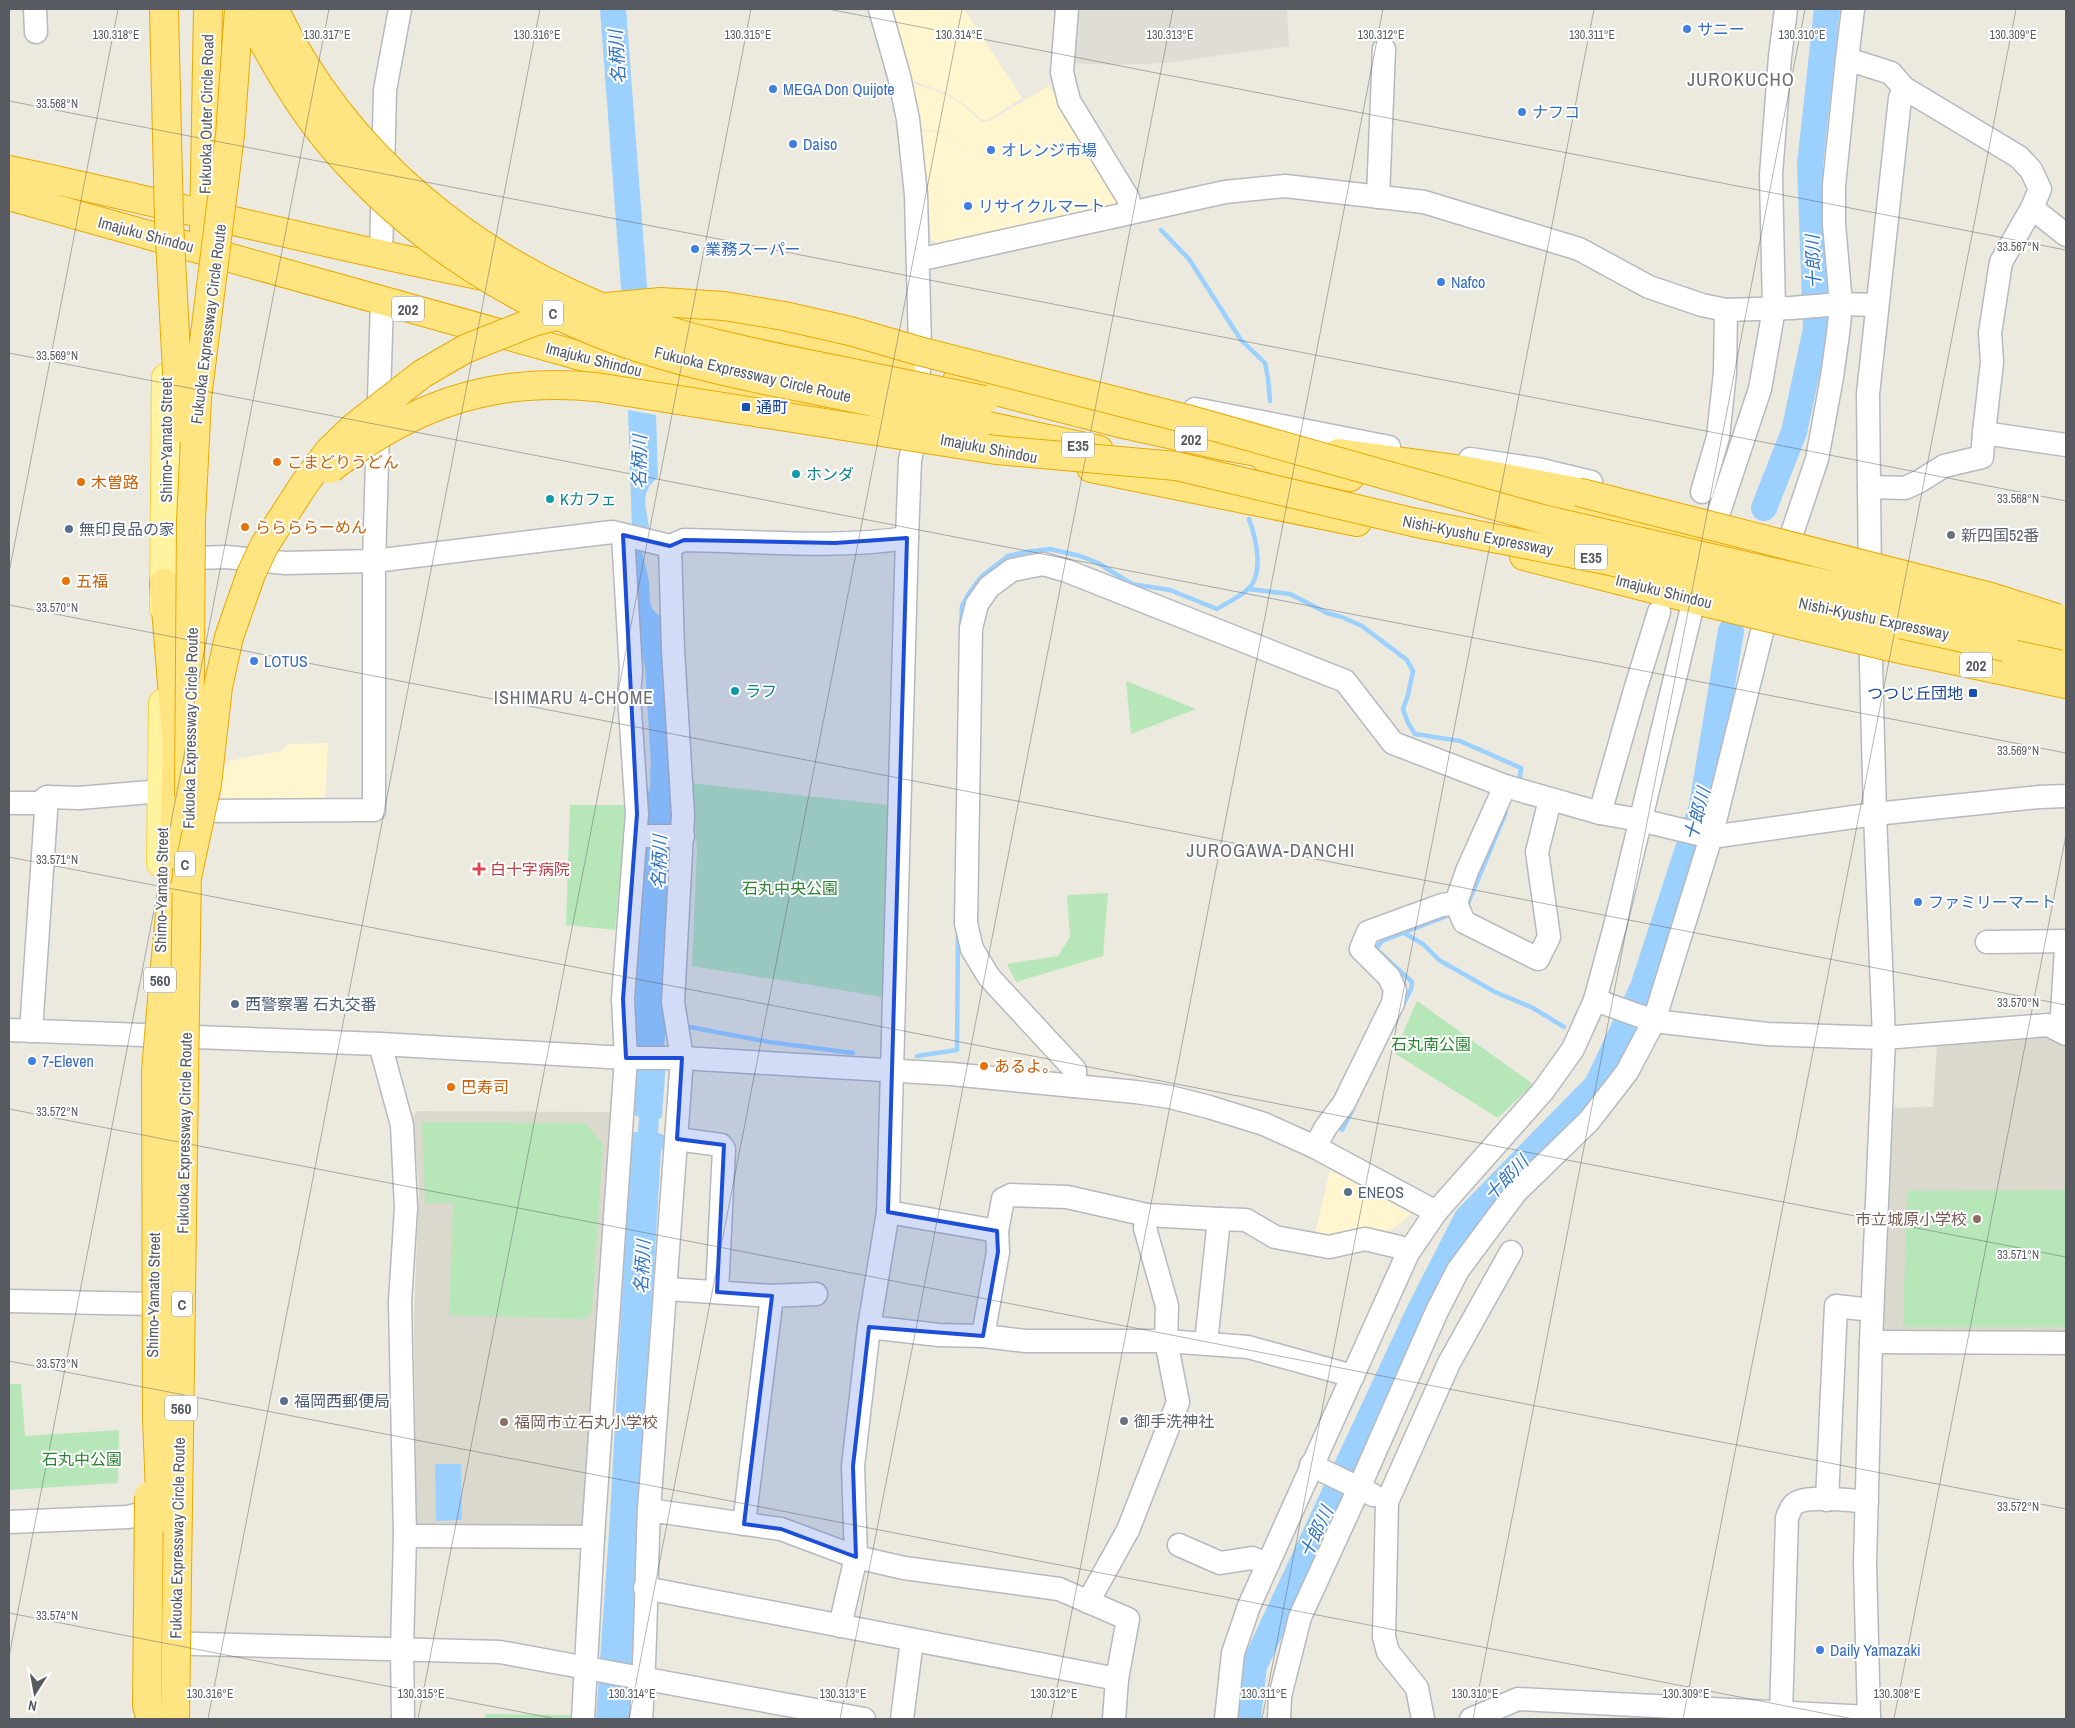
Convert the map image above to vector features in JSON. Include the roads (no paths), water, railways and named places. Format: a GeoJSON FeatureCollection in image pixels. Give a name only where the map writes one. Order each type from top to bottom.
{"type":"FeatureCollection","features":[{"type":"Feature","properties":{"kind":"highway"},"geometry":{"type":"LineString","coordinates":[[164,241],[162,112],[165,9]]}},
{"type":"Feature","properties":{"kind":"highway","name":"Fukuoka Expressway Circle Route"},"geometry":{"type":"LineString","coordinates":[[163,1719],[163,1643],[174,1530],[181,989],[185,887],[187,635],[184,520],[169,221],[165,9]]}},
{"type":"Feature","properties":{"kind":"highway","name":"Fukuoka Outer Circle Road"},"geometry":{"type":"LineString","coordinates":[[204,250],[208,9]]}},
{"type":"Feature","properties":{"kind":"highway","name":"Fukuoka Expressway Circle Route"},"geometry":{"type":"LineString","coordinates":[[174,1719],[184,755],[191,520],[197,398],[230,136],[239,9]]}},
{"type":"Feature","properties":{"kind":"highway","name":"Fukuoka Expressway Circle Route"},"geometry":{"type":"LineString","coordinates":[[246,9],[273,61],[303,108],[332,147],[364,181],[433,242],[470,268],[518,296],[563,318],[618,340],[684,361],[754,378],[981,412]]}},
{"type":"Feature","properties":{"kind":"highway"},"geometry":{"type":"LineString","coordinates":[[274,9],[291,44],[323,93],[380,162],[451,224],[532,276],[628,318],[693,338],[981,412]]}},
{"type":"Feature","properties":{"kind":"highway","name":"Imajuku Shindou"},"geometry":{"type":"LineString","coordinates":[[9,170],[204,213],[382,256],[663,313],[958,382],[1119,423],[1224,446],[1448,484],[2066,623]]}},
{"type":"Feature","properties":{"kind":"highway","name":"Imajuku Shindou"},"geometry":{"type":"LineString","coordinates":[[9,196],[382,302],[613,365],[916,433],[1528,557],[1886,646],[2066,684]]}},
{"type":"Feature","properties":{"kind":"highway"},"geometry":{"type":"LineString","coordinates":[[185,887],[207,784],[218,687],[229,637],[252,574],[264,546],[279,520],[329,451],[382,403],[422,374],[465,349],[533,322],[585,309],[661,302],[724,306],[784,316],[850,331],[919,351],[1187,419],[1542,519]]}},
{"type":"Feature","properties":{"kind":"highway"},"geometry":{"type":"LineString","coordinates":[[184,755],[232,599],[249,566],[281,520],[305,491],[339,461],[394,425],[448,401],[488,391],[523,386],[572,385],[670,398],[996,450],[1176,466]]}},
{"type":"Feature","properties":{"kind":"highway","name":"Nishi-Kyushu Expressway"},"geometry":{"type":"LineString","coordinates":[[981,412],[1176,466],[1412,522],[1605,560],[2066,662]]}},
{"type":"Feature","properties":{"kind":"highway","name":"Nishi-Kyushu Expressway"},"geometry":{"type":"LineString","coordinates":[[981,412],[1180,440],[2066,636]]}},
{"type":"Feature","properties":{"kind":"highway"},"geometry":{"type":"LineString","coordinates":[[1119,423],[1463,470],[1578,492],[1991,597],[2066,623]]}},
{"type":"Feature","properties":{"kind":"highway"},"geometry":{"type":"LineString","coordinates":[[163,1643],[157,1418],[156,1071],[184,755],[164,583]]}},
{"type":"Feature","properties":{"kind":"highway"},"geometry":{"type":"LineString","coordinates":[[151,1719],[147,1706],[149,1462],[167,1394],[174,1100],[186,1098]]}},
{"type":"Feature","properties":{"kind":"main road","name":"Shimo-Yamato Street"},"geometry":{"type":"LineString","coordinates":[[164,241],[167,279],[159,1036],[148,1512],[174,1719]]}},
{"type":"Feature","properties":{"kind":"main road","name":"Shimo-Yamato Street"},"geometry":{"type":"LineString","coordinates":[[187,1038],[193,558],[204,250]]}},
{"type":"Feature","properties":{"kind":"main road","name":"560"},"geometry":{"type":"LineString","coordinates":[[186,1098],[187,1038]]}},
{"type":"Feature","properties":{"kind":"main road","name":"Shimo-Yamato Street"},"geometry":{"type":"LineString","coordinates":[[146,1719],[163,1643],[184,1306],[186,1098]]}},
{"type":"Feature","properties":{"kind":"street"},"geometry":{"type":"LineString","coordinates":[[35,9],[36,32]]}},
{"type":"Feature","properties":{"kind":"street"},"geometry":{"type":"LineString","coordinates":[[382,256],[385,90],[400,9]]}},
{"type":"Feature","properties":{"kind":"street"},"geometry":{"type":"LineString","coordinates":[[840,1626],[856,1557],[854,1466],[869,1327],[888,1212],[907,538],[910,460],[916,433],[920,347],[915,186],[908,119],[899,76],[880,9]]}},
{"type":"Feature","properties":{"kind":"street"},"geometry":{"type":"LineString","coordinates":[[1067,9],[1062,72],[1069,102],[1128,198],[1131,212]]}},
{"type":"Feature","properties":{"kind":"street"},"geometry":{"type":"LineString","coordinates":[[1226,1719],[1233,1653],[1249,1606],[1408,1253],[1436,1212],[1543,1091],[1573,1049],[1595,1000],[1640,820],[1703,602],[1716,543],[1782,308],[1772,175],[1780,57],[1786,9]]}},
{"type":"Feature","properties":{"kind":"street"},"geometry":{"type":"LineString","coordinates":[[1279,1719],[1280,1696],[1300,1617],[1360,1488],[1437,1312],[1458,1270],[1516,1192],[1589,1121],[1628,1072],[1654,1020],[1709,837],[1761,636],[1816,459],[1832,377],[1841,304],[1834,224],[1834,185],[1852,9]]}},
{"type":"Feature","properties":{"kind":"street"},"geometry":{"type":"LineString","coordinates":[[1378,197],[1384,49]]}},
{"type":"Feature","properties":{"kind":"street"},"geometry":{"type":"LineString","coordinates":[[1846,59],[1891,73],[1904,88],[2019,157],[2031,170],[2040,189],[2032,208],[2001,262],[1990,333],[1992,362],[1982,457],[1944,466],[1905,488],[1869,487]]}},
{"type":"Feature","properties":{"kind":"street"},"geometry":{"type":"LineString","coordinates":[[1471,1719],[1518,1699],[1869,1718],[1865,1562],[1872,1310],[1884,1038],[1870,675],[1868,394],[1900,98],[1904,88]]}},
{"type":"Feature","properties":{"kind":"street"},"geometry":{"type":"LineString","coordinates":[[918,260],[1225,192],[1285,186],[1424,202],[1579,249],[1649,287],[1702,305],[1726,310],[1841,304],[1877,305]]}},
{"type":"Feature","properties":{"kind":"street"},"geometry":{"type":"LineString","coordinates":[[2032,208],[2066,235]]}},
{"type":"Feature","properties":{"kind":"street"},"geometry":{"type":"LineString","coordinates":[[189,811],[374,810],[374,561],[382,302]]}},
{"type":"Feature","properties":{"kind":"street"},"geometry":{"type":"LineString","coordinates":[[1702,492],[1718,437],[1725,372],[1726,310]]}},
{"type":"Feature","properties":{"kind":"street"},"geometry":{"type":"LineString","coordinates":[[958,382],[1112,406],[1188,408],[1360,442],[1537,469],[1651,500],[1716,543]]}},
{"type":"Feature","properties":{"kind":"street"},"geometry":{"type":"LineString","coordinates":[[1984,433],[2066,445]]}},
{"type":"Feature","properties":{"kind":"street"},"geometry":{"type":"LineString","coordinates":[[193,558],[227,557],[285,563],[374,561],[612,532],[670,546],[684,540],[835,543],[880,542],[907,538]]}},
{"type":"Feature","properties":{"kind":"street"},"geometry":{"type":"LineString","coordinates":[[583,1719],[593,1537],[626,1058],[623,999],[638,814],[629,695],[631,671],[623,535]]}},
{"type":"Feature","properties":{"kind":"street"},"geometry":{"type":"LineString","coordinates":[[640,1719],[644,1678],[645,1588],[649,1510],[667,1289],[682,1058],[673,1002],[683,836],[673,650],[670,546]]}},
{"type":"Feature","properties":{"kind":"street"},"geometry":{"type":"LineString","coordinates":[[1075,1086],[1075,1070],[989,977],[972,949],[966,922],[971,628],[977,604],[989,588],[1012,570],[1044,564],[1067,571],[1345,681],[1393,743],[1505,786],[1600,813],[1640,820],[1709,837],[1875,814],[2038,797],[2066,796]]}},
{"type":"Feature","properties":{"kind":"street"},"geometry":{"type":"LineString","coordinates":[[1600,813],[1634,690],[1659,612]]}},
{"type":"Feature","properties":{"kind":"street"},"geometry":{"type":"LineString","coordinates":[[1505,786],[1467,872],[1456,903],[1464,922],[1538,959],[1549,937],[1537,852],[1550,800]]}},
{"type":"Feature","properties":{"kind":"street"},"geometry":{"type":"LineString","coordinates":[[9,804],[39,803],[46,797],[79,798],[162,791]]}},
{"type":"Feature","properties":{"kind":"street"},"geometry":{"type":"LineString","coordinates":[[31,1031],[46,797]]}},
{"type":"Feature","properties":{"kind":"street"},"geometry":{"type":"LineString","coordinates":[[635,836],[683,836]]}},
{"type":"Feature","properties":{"kind":"street"},"geometry":{"type":"LineString","coordinates":[[1315,1147],[1326,1126],[1344,1103],[1393,1003],[1395,990],[1389,977],[1361,949],[1368,932],[1442,905],[1456,903]]}},
{"type":"Feature","properties":{"kind":"street"},"geometry":{"type":"LineString","coordinates":[[1987,942],[2066,941]]}},
{"type":"Feature","properties":{"kind":"street"},"geometry":{"type":"LineString","coordinates":[[1595,1000],[1654,1020],[1767,1034],[1884,1038],[2048,1025],[2064,1033],[2066,948]]}},
{"type":"Feature","properties":{"kind":"street"},"geometry":{"type":"LineString","coordinates":[[9,1030],[380,1044],[626,1058],[682,1058],[891,1071],[1075,1086],[1170,1097],[1209,1106],[1264,1124],[1315,1147],[1436,1212]]}},
{"type":"Feature","properties":{"kind":"street"},"geometry":{"type":"LineString","coordinates":[[380,1044],[402,1125],[406,1208],[400,1302],[406,1536],[402,1649],[403,1719]]}},
{"type":"Feature","properties":{"kind":"street"},"geometry":{"type":"LineString","coordinates":[[677,1139],[721,1145],[724,1149],[717,1292]]}},
{"type":"Feature","properties":{"kind":"street"},"geometry":{"type":"LineString","coordinates":[[983,1336],[998,1252],[997,1231],[1003,1200],[1011,1195],[1067,1197],[1147,1215],[1246,1220],[1275,1237],[1329,1247],[1364,1240],[1399,1247],[1408,1253]]}},
{"type":"Feature","properties":{"kind":"street"},"geometry":{"type":"LineString","coordinates":[[888,1212],[997,1231]]}},
{"type":"Feature","properties":{"kind":"street"},"geometry":{"type":"LineString","coordinates":[[1088,1602],[1128,1530],[1178,1402],[1166,1341],[1167,1306],[1145,1228],[1147,1215]]}},
{"type":"Feature","properties":{"kind":"street"},"geometry":{"type":"LineString","coordinates":[[1206,1343],[1218,1219]]}},
{"type":"Feature","properties":{"kind":"street"},"geometry":{"type":"LineString","coordinates":[[1423,1719],[1417,1688],[1388,1652],[1384,1637],[1387,1502],[1449,1363],[1511,1252]]}},
{"type":"Feature","properties":{"kind":"street"},"geometry":{"type":"LineString","coordinates":[[667,1289],[772,1296],[816,1294]]}},
{"type":"Feature","properties":{"kind":"street"},"geometry":{"type":"LineString","coordinates":[[744,1524],[772,1296]]}},
{"type":"Feature","properties":{"kind":"street"},"geometry":{"type":"LineString","coordinates":[[9,1301],[152,1304]]}},
{"type":"Feature","properties":{"kind":"street"},"geometry":{"type":"LineString","coordinates":[[1827,1500],[1836,1306],[1872,1310]]}},
{"type":"Feature","properties":{"kind":"street"},"geometry":{"type":"LineString","coordinates":[[869,1327],[1026,1341],[1166,1341],[1248,1347],[1353,1376]]}},
{"type":"Feature","properties":{"kind":"street"},"geometry":{"type":"LineString","coordinates":[[1871,1342],[2066,1343]]}},
{"type":"Feature","properties":{"kind":"street"},"geometry":{"type":"LineString","coordinates":[[1311,1465],[1387,1502]]}},
{"type":"Feature","properties":{"kind":"street"},"geometry":{"type":"LineString","coordinates":[[1781,1713],[1787,1518],[1792,1507],[1797,1502],[1827,1500],[1867,1502]]}},
{"type":"Feature","properties":{"kind":"street"},"geometry":{"type":"LineString","coordinates":[[649,1510],[781,1529],[856,1557],[904,1568],[1059,1589],[1128,1619],[1117,1679],[1114,1719]]}},
{"type":"Feature","properties":{"kind":"street"},"geometry":{"type":"LineString","coordinates":[[9,1522],[128,1517],[148,1512]]}},
{"type":"Feature","properties":{"kind":"street"},"geometry":{"type":"LineString","coordinates":[[406,1536],[593,1537]]}},
{"type":"Feature","properties":{"kind":"street"},"geometry":{"type":"LineString","coordinates":[[1179,1545],[1220,1563],[1252,1558],[1268,1564]]}},
{"type":"Feature","properties":{"kind":"street"},"geometry":{"type":"LineString","coordinates":[[645,1588],[1117,1679]]}},
{"type":"Feature","properties":{"kind":"street"},"geometry":{"type":"LineString","coordinates":[[902,1719],[912,1640]]}},
{"type":"Feature","properties":{"kind":"street"},"geometry":{"type":"LineString","coordinates":[[163,1643],[500,1652],[644,1678],[831,1716],[864,1719]]}},
{"type":"Feature","properties":{"kind":"water"},"geometry":{"type":"Polygon","coordinates":[[[628,410],[656,415],[658,477],[647,490],[645,497],[649,533],[642,552],[652,608],[666,619],[674,788],[670,1032],[666,1032],[665,1037],[665,1084],[662,1118],[659,1118],[658,1133],[664,1135],[664,1146],[661,1151],[629,1719],[596,1719],[610,1517],[631,1132],[638,1132],[639,1117],[633,1115],[637,948],[644,884],[646,796],[650,788],[651,765],[645,668],[635,618],[628,410]]]}},
{"type":"Feature","properties":{"kind":"water"},"geometry":{"type":"Polygon","coordinates":[[[435,1464],[461,1464],[462,1520],[436,1521],[435,1464]]]}},
{"type":"Feature","properties":{"kind":"waterway","name":"名柄川"},"geometry":{"type":"LineString","coordinates":[[613,9],[637,327]]}},
{"type":"Feature","properties":{"kind":"waterway","name":"十郎川"},"geometry":{"type":"LineString","coordinates":[[1764,508],[1794,432],[1816,329],[1810,165],[1827,9]]}},
{"type":"Feature","properties":{"kind":"waterway"},"geometry":{"type":"LineString","coordinates":[[1161,230],[1189,259],[1241,340],[1265,363],[1270,401]]}},
{"type":"Feature","properties":{"kind":"waterway"},"geometry":{"type":"LineString","coordinates":[[961,626],[962,606],[982,576],[1008,556],[1050,549],[1080,556],[1098,563],[1132,584],[1170,590],[1217,609],[1247,590],[1253,583],[1256,575],[1256,546],[1249,519]]}},
{"type":"Feature","properties":{"kind":"waterway"},"geometry":{"type":"LineString","coordinates":[[1248,589],[1290,594],[1327,613],[1362,626],[1407,660],[1413,671],[1403,709],[1408,723],[1415,734],[1460,741],[1521,768],[1520,777]]}},
{"type":"Feature","properties":{"kind":"waterway","name":"十郎川"},"geometry":{"type":"LineString","coordinates":[[1248,1719],[1254,1666],[1419,1312],[1467,1218],[1597,1085],[1643,987],[1702,806],[1731,631]]}},
{"type":"Feature","properties":{"kind":"waterway"},"geometry":{"type":"LineString","coordinates":[[1467,906],[1506,812]]}},
{"type":"Feature","properties":{"kind":"waterway"},"geometry":{"type":"LineString","coordinates":[[1403,1005],[1411,989],[1412,982],[1376,949],[1382,941],[1452,914]]}},
{"type":"Feature","properties":{"kind":"waterway"},"geometry":{"type":"LineString","coordinates":[[1404,933],[1423,944],[1439,960],[1495,992],[1533,1008],[1564,1027]]}},
{"type":"Feature","properties":{"kind":"waterway"},"geometry":{"type":"LineString","coordinates":[[917,1056],[957,1050],[958,934]]}},
{"type":"Feature","properties":{"kind":"waterway"},"geometry":{"type":"LineString","coordinates":[[684,1026],[769,1042],[853,1053]]}},
{"type":"Feature","properties":{"kind":"waterway"},"geometry":{"type":"LineString","coordinates":[[1342,1130],[1353,1109]]}},
{"type":"Feature","properties":{"kind":"place","name":"サニー"},"geometry":{"type":"Point","coordinates":[1687,29]}},
{"type":"Feature","properties":{"kind":"place","name":"MEGA Don Quijote"},"geometry":{"type":"Point","coordinates":[773,89]}},
{"type":"Feature","properties":{"kind":"place","name":"ナフコ"},"geometry":{"type":"Point","coordinates":[1522,112]}},
{"type":"Feature","properties":{"kind":"place","name":"Daiso"},"geometry":{"type":"Point","coordinates":[793,144]}},
{"type":"Feature","properties":{"kind":"place","name":"オレンジ市場"},"geometry":{"type":"Point","coordinates":[991,150]}},
{"type":"Feature","properties":{"kind":"place","name":"リサイクルマート"},"geometry":{"type":"Point","coordinates":[968,206]}},
{"type":"Feature","properties":{"kind":"place","name":"業務スーパー"},"geometry":{"type":"Point","coordinates":[695,249]}},
{"type":"Feature","properties":{"kind":"place","name":"Nafco"},"geometry":{"type":"Point","coordinates":[1441,282]}},
{"type":"Feature","properties":{"kind":"place","name":"通町"},"geometry":{"type":"Point","coordinates":[746,407]}},
{"type":"Feature","properties":{"kind":"place","name":"こまどりうどん"},"geometry":{"type":"Point","coordinates":[277,462]}},
{"type":"Feature","properties":{"kind":"place","name":"ホンダ"},"geometry":{"type":"Point","coordinates":[796,474]}},
{"type":"Feature","properties":{"kind":"place","name":"木曽路"},"geometry":{"type":"Point","coordinates":[81,482]}},
{"type":"Feature","properties":{"kind":"place","name":"Kカフェ"},"geometry":{"type":"Point","coordinates":[550,499]}},
{"type":"Feature","properties":{"kind":"place","name":"ららららーめん"},"geometry":{"type":"Point","coordinates":[245,527]}},
{"type":"Feature","properties":{"kind":"place","name":"無印良品の家"},"geometry":{"type":"Point","coordinates":[69,529]}},
{"type":"Feature","properties":{"kind":"place","name":"新四国52番"},"geometry":{"type":"Point","coordinates":[1951,535]}},
{"type":"Feature","properties":{"kind":"place","name":"五福"},"geometry":{"type":"Point","coordinates":[66,581]}},
{"type":"Feature","properties":{"kind":"place","name":"LOTUS"},"geometry":{"type":"Point","coordinates":[254,661]}},
{"type":"Feature","properties":{"kind":"place","name":"ラフ"},"geometry":{"type":"Point","coordinates":[735,691]}},
{"type":"Feature","properties":{"kind":"place","name":"つつじ丘団地"},"geometry":{"type":"Point","coordinates":[1973,693]}},
{"type":"Feature","properties":{"kind":"place","name":"白十字病院"},"geometry":{"type":"Point","coordinates":[479,869]}},
{"type":"Feature","properties":{"kind":"place","name":"ファミリーマート"},"geometry":{"type":"Point","coordinates":[1918,902]}},
{"type":"Feature","properties":{"kind":"place","name":"西警察署 石丸交番"},"geometry":{"type":"Point","coordinates":[235,1004]}},
{"type":"Feature","properties":{"kind":"place","name":"7-Eleven"},"geometry":{"type":"Point","coordinates":[32,1061]}},
{"type":"Feature","properties":{"kind":"place","name":"あるよ。"},"geometry":{"type":"Point","coordinates":[984,1066]}},
{"type":"Feature","properties":{"kind":"place","name":"巴寿司"},"geometry":{"type":"Point","coordinates":[451,1087]}},
{"type":"Feature","properties":{"kind":"place","name":"ENEOS"},"geometry":{"type":"Point","coordinates":[1348,1192]}},
{"type":"Feature","properties":{"kind":"place","name":"市立城原小学校"},"geometry":{"type":"Point","coordinates":[1977,1219]}},
{"type":"Feature","properties":{"kind":"place","name":"福岡西郵便局"},"geometry":{"type":"Point","coordinates":[284,1401]}},
{"type":"Feature","properties":{"kind":"place","name":"御手洗神社"},"geometry":{"type":"Point","coordinates":[1124,1421]}},
{"type":"Feature","properties":{"kind":"place","name":"福岡市立石丸小学校"},"geometry":{"type":"Point","coordinates":[504,1422]}},
{"type":"Feature","properties":{"kind":"place","name":"Daily Yamazaki"},"geometry":{"type":"Point","coordinates":[1820,1650]}},
{"type":"Feature","properties":{"kind":"district","name":"JUROKUCHO"},"geometry":{"type":"Point","coordinates":[1741,79]}},
{"type":"Feature","properties":{"kind":"district","name":"ISHIMARU 4-CHOME"},"geometry":{"type":"Point","coordinates":[574,697]}},
{"type":"Feature","properties":{"kind":"district","name":"JUROGAWA-DANCHI"},"geometry":{"type":"Point","coordinates":[1271,850]}},
{"type":"Feature","properties":{"kind":"park label","name":"石丸中央公園"},"geometry":{"type":"Point","coordinates":[790,888]}},
{"type":"Feature","properties":{"kind":"park label","name":"石丸南公園"},"geometry":{"type":"Point","coordinates":[1431,1044]}},
{"type":"Feature","properties":{"kind":"park label","name":"石丸中公園"},"geometry":{"type":"Point","coordinates":[82,1459]}}]}
